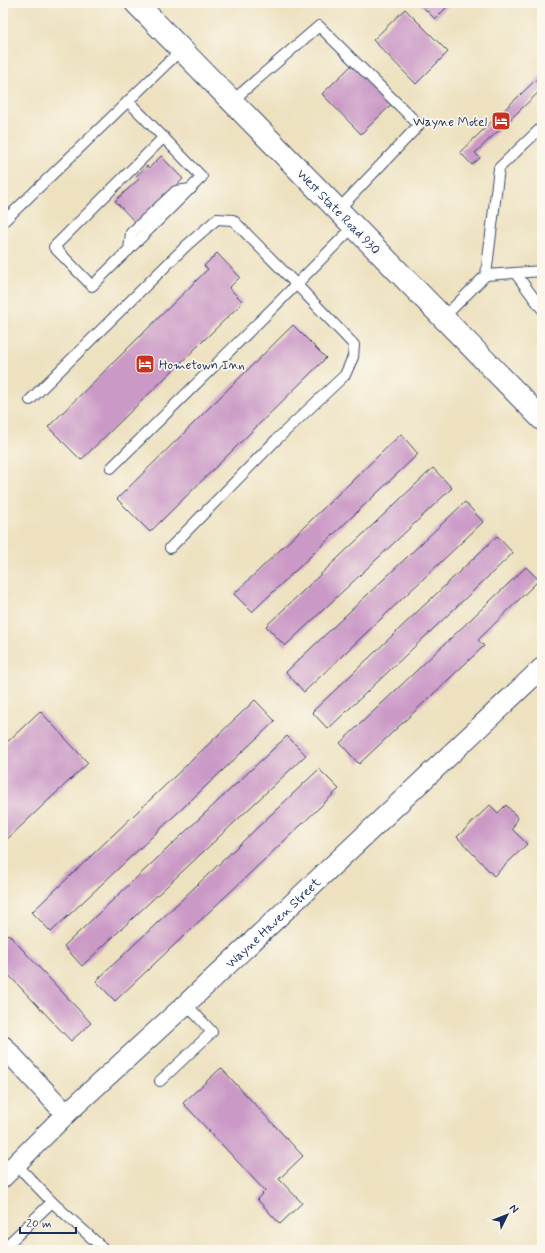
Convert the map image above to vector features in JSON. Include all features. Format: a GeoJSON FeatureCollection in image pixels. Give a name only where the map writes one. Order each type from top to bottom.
{"type":"FeatureCollection","features":[{"type":"Feature","properties":{"kind":"highway","name":"West State Road 930"},"geometry":{"type":"LineString","coordinates":[[136,3],[542,419]]}},
{"type":"Feature","properties":{"kind":"street","name":"Wayne Haven Street"},"geometry":{"type":"LineString","coordinates":[[10,1170],[66,1114],[186,1004],[542,668]]}},
{"type":"Feature","properties":{"kind":"street"},"geometry":{"type":"LineString","coordinates":[[6,1056],[66,1114]]}},
{"type":"Feature","properties":{"kind":"lane"},"geometry":{"type":"LineString","coordinates":[[232,101],[319,26],[419,125],[338,210]]}},
{"type":"Feature","properties":{"kind":"lane"},"geometry":{"type":"LineString","coordinates":[[3,222],[181,50]]}},
{"type":"Feature","properties":{"kind":"lane"},"geometry":{"type":"LineString","coordinates":[[128,101],[164,137],[202,177],[92,286],[54,246],[164,137]]}},
{"type":"Feature","properties":{"kind":"lane"},"geometry":{"type":"LineString","coordinates":[[443,318],[486,275],[498,168],[542,127]]}},
{"type":"Feature","properties":{"kind":"lane"},"geometry":{"type":"LineString","coordinates":[[30,400],[187,245],[217,219],[233,220],[354,345],[354,357],[345,375],[278,439],[170,548]]}},
{"type":"Feature","properties":{"kind":"lane"},"geometry":{"type":"LineString","coordinates":[[111,468],[297,285],[354,226]]}},
{"type":"Feature","properties":{"kind":"lane"},"geometry":{"type":"LineString","coordinates":[[486,275],[542,271]]}},
{"type":"Feature","properties":{"kind":"lane"},"geometry":{"type":"LineString","coordinates":[[516,274],[542,309]]}},
{"type":"Feature","properties":{"kind":"lane"},"geometry":{"type":"LineString","coordinates":[[160,1081],[212,1032],[186,1004]]}},
{"type":"Feature","properties":{"kind":"lane"},"geometry":{"type":"LineString","coordinates":[[10,1170],[52,1202],[105,1250]]}},
{"type":"Feature","properties":{"kind":"lane"},"geometry":{"type":"LineString","coordinates":[[3,1249],[52,1202]]}},
{"type":"Feature","properties":{"kind":"building"},"geometry":{"type":"Polygon","coordinates":[[[451,3],[435,19],[420,4],[451,3]]]}},
{"type":"Feature","properties":{"kind":"building"},"geometry":{"type":"Polygon","coordinates":[[[405,9],[448,52],[416,84],[373,40],[405,9]]]}},
{"type":"Feature","properties":{"kind":"building"},"geometry":{"type":"Polygon","coordinates":[[[352,65],[391,105],[361,134],[322,94],[352,65]]]}},
{"type":"Feature","properties":{"kind":"building","name":"Wayne Motel"},"geometry":{"type":"Polygon","coordinates":[[[542,74],[542,89],[475,153],[480,158],[472,165],[460,152],[542,74]]]}},
{"type":"Feature","properties":{"kind":"building"},"geometry":{"type":"Polygon","coordinates":[[[161,156],[183,179],[136,223],[115,201],[139,179],[136,176],[147,166],[149,168],[161,156]]]}},
{"type":"Feature","properties":{"kind":"building","name":"Hometown Inn"},"geometry":{"type":"Polygon","coordinates":[[[217,253],[240,277],[229,288],[243,302],[81,460],[48,427],[208,269],[204,266],[217,253]]]}},
{"type":"Feature","properties":{"kind":"building"},"geometry":{"type":"Polygon","coordinates":[[[293,325],[326,358],[150,532],[117,499],[293,325]]]}},
{"type":"Feature","properties":{"kind":"building"},"geometry":{"type":"Polygon","coordinates":[[[401,434],[418,454],[252,612],[234,594],[401,434]]]}},
{"type":"Feature","properties":{"kind":"building"},"geometry":{"type":"Polygon","coordinates":[[[433,468],[452,488],[285,646],[266,626],[433,468]]]}},
{"type":"Feature","properties":{"kind":"building"},"geometry":{"type":"Polygon","coordinates":[[[465,502],[483,522],[304,692],[286,672],[465,502]]]}},
{"type":"Feature","properties":{"kind":"building"},"geometry":{"type":"Polygon","coordinates":[[[497,536],[513,553],[328,729],[312,712],[497,536]]]}},
{"type":"Feature","properties":{"kind":"building"},"geometry":{"type":"Polygon","coordinates":[[[526,567],[539,580],[478,640],[484,646],[359,764],[340,743],[526,567]]]}},
{"type":"Feature","properties":{"kind":"building"},"geometry":{"type":"Polygon","coordinates":[[[255,700],[275,721],[51,932],[32,912],[255,700]]]}},
{"type":"Feature","properties":{"kind":"building"},"geometry":{"type":"Polygon","coordinates":[[[40,711],[88,763],[3,843],[3,746],[40,711]]]}},
{"type":"Feature","properties":{"kind":"building"},"geometry":{"type":"Polygon","coordinates":[[[287,736],[306,755],[82,966],[64,946],[287,736]]]}},
{"type":"Feature","properties":{"kind":"building"},"geometry":{"type":"Polygon","coordinates":[[[319,769],[339,789],[115,1001],[96,981],[319,769]]]}},
{"type":"Feature","properties":{"kind":"building"},"geometry":{"type":"Polygon","coordinates":[[[490,805],[498,813],[506,805],[518,818],[512,829],[527,844],[494,876],[457,837],[490,805]]]}},
{"type":"Feature","properties":{"kind":"building"},"geometry":{"type":"Polygon","coordinates":[[[8,934],[91,1023],[71,1041],[3,969],[3,939],[8,934]]]}},
{"type":"Feature","properties":{"kind":"building"},"geometry":{"type":"Polygon","coordinates":[[[221,1068],[303,1156],[279,1179],[302,1203],[280,1224],[257,1199],[265,1191],[183,1103],[221,1068]]]}},
{"type":"Feature","properties":{"kind":"place","name":"Wayne Motel"},"geometry":{"type":"Point","coordinates":[501,121]}},
{"type":"Feature","properties":{"kind":"place","name":"Hometown Inn"},"geometry":{"type":"Point","coordinates":[145,364]}}]}
